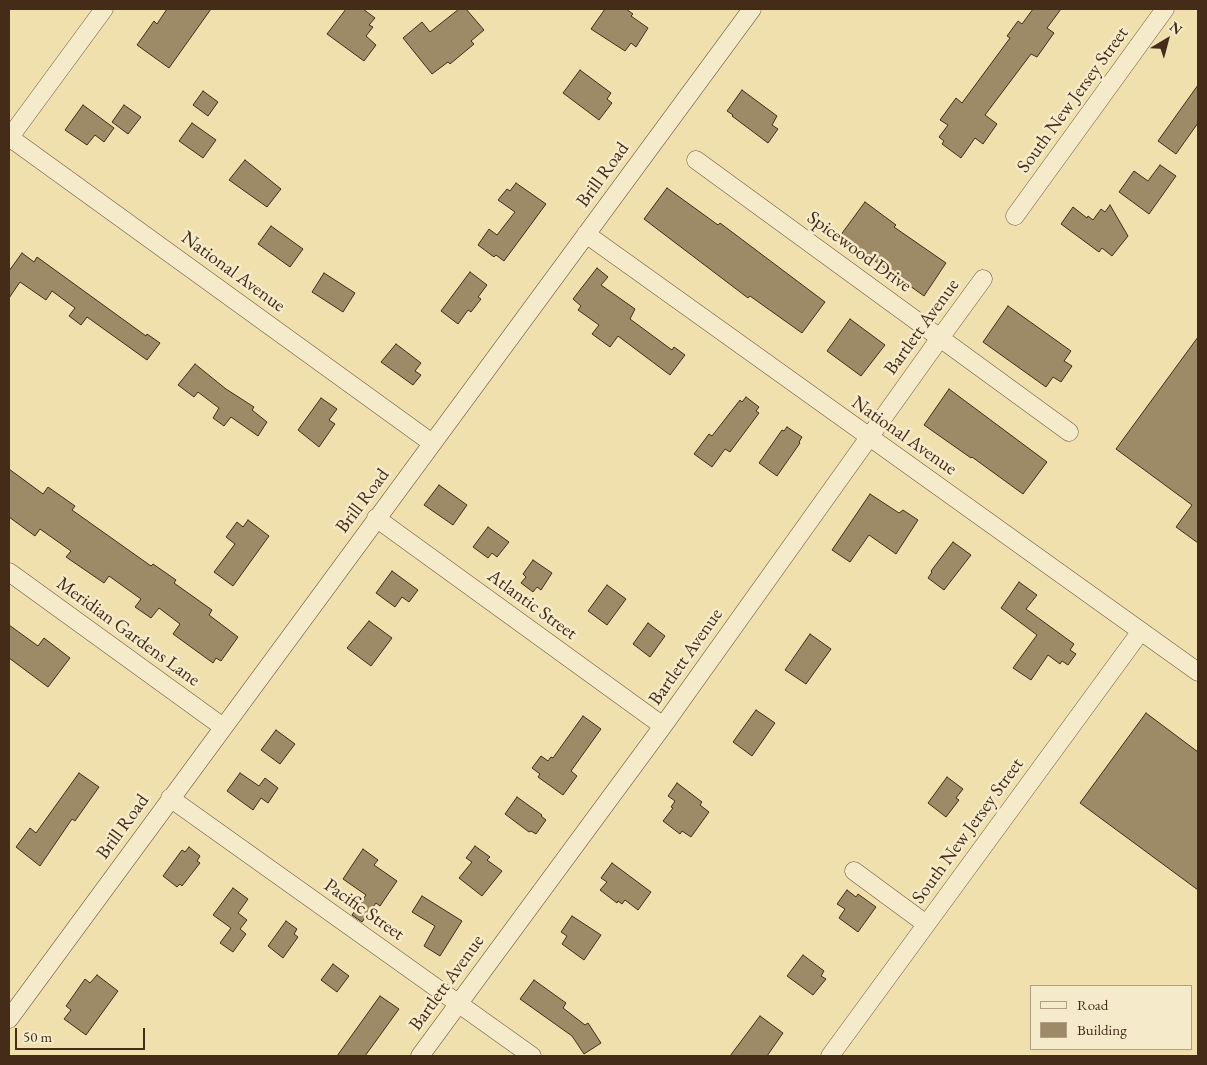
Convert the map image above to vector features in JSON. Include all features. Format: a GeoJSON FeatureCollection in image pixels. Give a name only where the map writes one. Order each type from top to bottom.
{"type":"FeatureCollection","features":[{"type":"Feature","properties":{"kind":"street"},"geometry":{"type":"LineString","coordinates":[[9,137],[104,9]]}},
{"type":"Feature","properties":{"kind":"street","name":"Brill Road"},"geometry":{"type":"LineString","coordinates":[[9,1019],[752,9]]}},
{"type":"Feature","properties":{"kind":"street","name":"South New Jersey Street"},"geometry":{"type":"LineString","coordinates":[[1015,216],[1165,9]]}},
{"type":"Feature","properties":{"kind":"street","name":"National Avenue"},"geometry":{"type":"LineString","coordinates":[[9,137],[432,442]]}},
{"type":"Feature","properties":{"kind":"street","name":"Spicewood Drive"},"geometry":{"type":"LineString","coordinates":[[696,160],[1069,432]]}},
{"type":"Feature","properties":{"kind":"street","name":"National Avenue"},"geometry":{"type":"LineString","coordinates":[[586,234],[1198,672]]}},
{"type":"Feature","properties":{"kind":"street","name":"Bartlett Avenue"},"geometry":{"type":"LineString","coordinates":[[420,1056],[663,726],[983,279]]}},
{"type":"Feature","properties":{"kind":"street","name":"Atlantic Street"},"geometry":{"type":"LineString","coordinates":[[376,518],[663,726]]}},
{"type":"Feature","properties":{"kind":"street","name":"Meridian Gardens Lane"},"geometry":{"type":"LineString","coordinates":[[9,572],[223,727]]}},
{"type":"Feature","properties":{"kind":"street","name":"South New Jersey Street"},"geometry":{"type":"LineString","coordinates":[[830,1056],[1141,631]]}},
{"type":"Feature","properties":{"kind":"street","name":"Pacific Street"},"geometry":{"type":"LineString","coordinates":[[170,798],[532,1056]]}},
{"type":"Feature","properties":{"kind":"street"},"geometry":{"type":"LineString","coordinates":[[854,871],[926,924]]}},
{"type":"Feature","properties":{"kind":"building"},"geometry":{"type":"Polygon","coordinates":[[[167,9],[211,9],[169,68],[137,45],[154,21],[157,24],[167,9]]]}},
{"type":"Feature","properties":{"kind":"building"},"geometry":{"type":"Polygon","coordinates":[[[346,9],[363,9],[375,18],[369,25],[373,27],[366,36],[376,45],[364,61],[327,34],[346,9]]]}},
{"type":"Feature","properties":{"kind":"building"},"geometry":{"type":"Polygon","coordinates":[[[459,9],[466,9],[484,30],[471,41],[474,44],[450,64],[448,62],[432,74],[403,38],[422,22],[430,32],[459,9]]]}},
{"type":"Feature","properties":{"kind":"building"},"geometry":{"type":"Polygon","coordinates":[[[605,9],[626,9],[633,14],[631,16],[648,28],[636,47],[631,43],[625,51],[591,29],[605,9]]]}},
{"type":"Feature","properties":{"kind":"building"},"geometry":{"type":"Polygon","coordinates":[[[1033,9],[1061,9],[1047,28],[1054,33],[1037,57],[1031,54],[985,115],[997,124],[983,144],[975,138],[961,158],[942,144],[944,141],[939,137],[948,125],[940,120],[956,98],[962,103],[1010,38],[1007,36],[1018,21],[1022,24],[1033,9]]]}},
{"type":"Feature","properties":{"kind":"building"},"geometry":{"type":"Polygon","coordinates":[[[580,70],[611,93],[607,99],[612,103],[599,120],[563,93],[580,70]]]}},
{"type":"Feature","properties":{"kind":"building"},"geometry":{"type":"Polygon","coordinates":[[[1198,85],[1198,123],[1176,154],[1158,141],[1198,85]]]}},
{"type":"Feature","properties":{"kind":"building"},"geometry":{"type":"Polygon","coordinates":[[[742,90],[777,116],[772,125],[778,129],[768,143],[727,111],[742,90]]]}},
{"type":"Feature","properties":{"kind":"building"},"geometry":{"type":"Polygon","coordinates":[[[203,91],[218,102],[208,116],[193,105],[203,91]]]}},
{"type":"Feature","properties":{"kind":"building"},"geometry":{"type":"Polygon","coordinates":[[[83,105],[114,128],[104,142],[95,135],[87,145],[65,130],[83,105]]]}},
{"type":"Feature","properties":{"kind":"building"},"geometry":{"type":"Polygon","coordinates":[[[124,105],[141,117],[128,134],[112,122],[124,105]]]}},
{"type":"Feature","properties":{"kind":"building"},"geometry":{"type":"Polygon","coordinates":[[[192,123],[216,140],[203,158],[179,141],[192,123]]]}},
{"type":"Feature","properties":{"kind":"building"},"geometry":{"type":"Polygon","coordinates":[[[245,160],[281,189],[267,207],[229,180],[245,160]]]}},
{"type":"Feature","properties":{"kind":"building"},"geometry":{"type":"Polygon","coordinates":[[[1160,165],[1176,176],[1149,214],[1119,192],[1134,171],[1148,181],[1160,165]]]}},
{"type":"Feature","properties":{"kind":"building"},"geometry":{"type":"Polygon","coordinates":[[[516,183],[546,204],[504,261],[496,255],[494,257],[478,245],[489,229],[497,235],[515,212],[498,200],[507,189],[510,191],[516,183]]]}},
{"type":"Feature","properties":{"kind":"building"},"geometry":{"type":"Polygon","coordinates":[[[667,188],[718,225],[720,223],[825,302],[802,333],[750,296],[748,298],[644,219],[667,188]]]}},
{"type":"Feature","properties":{"kind":"building"},"geometry":{"type":"Polygon","coordinates":[[[865,202],[896,225],[894,227],[946,263],[924,296],[840,236],[865,202]]]}},
{"type":"Feature","properties":{"kind":"building"},"geometry":{"type":"Polygon","coordinates":[[[1110,205],[1128,236],[1112,256],[1102,248],[1099,252],[1061,224],[1073,207],[1087,218],[1088,216],[1093,220],[1101,209],[1105,212],[1110,205]]]}},
{"type":"Feature","properties":{"kind":"building"},"geometry":{"type":"Polygon","coordinates":[[[271,226],[303,249],[290,267],[258,244],[271,226]]]}},
{"type":"Feature","properties":{"kind":"building"},"geometry":{"type":"Polygon","coordinates":[[[22,253],[34,262],[37,257],[146,336],[147,334],[160,343],[147,360],[87,317],[81,325],[69,316],[75,308],[52,291],[46,300],[20,282],[9,298],[9,271],[22,253]]]}},
{"type":"Feature","properties":{"kind":"building"},"geometry":{"type":"Polygon","coordinates":[[[597,268],[608,277],[601,285],[635,309],[630,319],[672,350],[674,347],[685,355],[670,375],[618,336],[610,347],[592,334],[599,325],[578,310],[581,306],[573,299],[597,268]]]}},
{"type":"Feature","properties":{"kind":"building"},"geometry":{"type":"Polygon","coordinates":[[[470,272],[487,285],[478,297],[481,299],[471,312],[468,310],[458,324],[441,311],[470,272]]]}},
{"type":"Feature","properties":{"kind":"building"},"geometry":{"type":"Polygon","coordinates":[[[324,273],[355,293],[343,312],[312,292],[324,273]]]}},
{"type":"Feature","properties":{"kind":"building"},"geometry":{"type":"Polygon","coordinates":[[[1008,306],[1071,351],[1064,361],[1072,366],[1061,382],[1053,377],[1046,387],[983,342],[1008,306]]]}},
{"type":"Feature","properties":{"kind":"building"},"geometry":{"type":"Polygon","coordinates":[[[850,319],[885,345],[861,376],[827,351],[850,319]]]}},
{"type":"Feature","properties":{"kind":"building"},"geometry":{"type":"Polygon","coordinates":[[[1198,337],[1198,543],[1176,527],[1192,505],[1116,449],[1198,337]]]}},
{"type":"Feature","properties":{"kind":"building"},"geometry":{"type":"Polygon","coordinates":[[[396,344],[421,363],[415,371],[421,375],[413,385],[381,362],[396,344]]]}},
{"type":"Feature","properties":{"kind":"building"},"geometry":{"type":"Polygon","coordinates":[[[195,364],[226,389],[254,407],[252,410],[267,422],[258,436],[231,417],[224,426],[213,418],[219,408],[198,392],[194,397],[178,385],[195,364]]]}},
{"type":"Feature","properties":{"kind":"building"},"geometry":{"type":"Polygon","coordinates":[[[949,389],[1047,462],[1023,494],[924,425],[949,389]]]}},
{"type":"Feature","properties":{"kind":"building"},"geometry":{"type":"Polygon","coordinates":[[[746,397],[759,407],[756,411],[759,413],[730,452],[725,449],[712,467],[694,454],[709,434],[712,436],[740,400],[742,402],[746,397]]]}},
{"type":"Feature","properties":{"kind":"building"},"geometry":{"type":"Polygon","coordinates":[[[321,398],[337,409],[329,420],[335,424],[319,447],[298,430],[321,398]]]}},
{"type":"Feature","properties":{"kind":"building"},"geometry":{"type":"Polygon","coordinates":[[[787,427],[802,437],[800,443],[777,476],[759,463],[782,430],[784,431],[787,427]]]}},
{"type":"Feature","properties":{"kind":"building"},"geometry":{"type":"Polygon","coordinates":[[[9,469],[43,494],[48,487],[75,506],[72,510],[151,566],[153,564],[176,580],[174,583],[212,610],[209,615],[238,637],[221,661],[216,658],[213,663],[173,634],[180,624],[159,608],[151,618],[135,607],[141,599],[109,576],[104,583],[66,557],[71,551],[40,529],[35,536],[9,517],[9,469]]]}},
{"type":"Feature","properties":{"kind":"building"},"geometry":{"type":"Polygon","coordinates":[[[439,485],[467,505],[453,525],[424,505],[439,485]]]}},
{"type":"Feature","properties":{"kind":"building"},"geometry":{"type":"Polygon","coordinates":[[[870,494],[899,513],[903,510],[918,520],[896,554],[869,535],[850,562],[832,550],[870,494]]]}},
{"type":"Feature","properties":{"kind":"building"},"geometry":{"type":"Polygon","coordinates":[[[248,520],[269,536],[233,586],[214,572],[235,544],[226,537],[237,522],[243,527],[248,520]]]}},
{"type":"Feature","properties":{"kind":"building"},"geometry":{"type":"Polygon","coordinates":[[[488,527],[509,542],[497,557],[492,553],[488,558],[473,547],[488,527]]]}},
{"type":"Feature","properties":{"kind":"building"},"geometry":{"type":"Polygon","coordinates":[[[953,542],[971,555],[944,590],[928,578],[931,571],[953,542]]]}},
{"type":"Feature","properties":{"kind":"building"},"geometry":{"type":"Polygon","coordinates":[[[533,560],[552,573],[541,590],[537,587],[533,592],[521,583],[526,577],[523,574],[533,560]]]}},
{"type":"Feature","properties":{"kind":"building"},"geometry":{"type":"Polygon","coordinates":[[[392,571],[418,590],[409,602],[402,597],[395,607],[376,593],[392,571]]]}},
{"type":"Feature","properties":{"kind":"building"},"geometry":{"type":"Polygon","coordinates":[[[1019,582],[1037,595],[1026,609],[1074,644],[1070,650],[1076,654],[1068,665],[1062,661],[1060,664],[1048,655],[1031,680],[1013,668],[1037,635],[1001,608],[1019,582]]]}},
{"type":"Feature","properties":{"kind":"building"},"geometry":{"type":"Polygon","coordinates":[[[607,585],[626,599],[607,625],[588,611],[607,585]]]}},
{"type":"Feature","properties":{"kind":"building"},"geometry":{"type":"Polygon","coordinates":[[[369,621],[392,638],[371,666],[347,648],[369,621]]]}},
{"type":"Feature","properties":{"kind":"building"},"geometry":{"type":"Polygon","coordinates":[[[648,623],[665,636],[650,657],[633,644],[648,623]]]}},
{"type":"Feature","properties":{"kind":"building"},"geometry":{"type":"Polygon","coordinates":[[[9,625],[38,646],[44,638],[70,658],[48,687],[9,658],[9,625]]]}},
{"type":"Feature","properties":{"kind":"building"},"geometry":{"type":"Polygon","coordinates":[[[810,634],[831,649],[806,684],[785,670],[810,634]]]}},
{"type":"Feature","properties":{"kind":"building"},"geometry":{"type":"Polygon","coordinates":[[[756,710],[775,723],[752,756],[733,742],[756,710]]]}},
{"type":"Feature","properties":{"kind":"building"},"geometry":{"type":"Polygon","coordinates":[[[1146,713],[1198,752],[1198,890],[1080,803],[1146,713]]]}},
{"type":"Feature","properties":{"kind":"building"},"geometry":{"type":"Polygon","coordinates":[[[583,716],[601,729],[571,771],[577,776],[563,795],[538,777],[540,774],[532,768],[541,756],[548,761],[551,757],[553,758],[583,716]]]}},
{"type":"Feature","properties":{"kind":"building"},"geometry":{"type":"Polygon","coordinates":[[[276,730],[295,744],[280,764],[261,750],[276,730]]]}},
{"type":"Feature","properties":{"kind":"building"},"geometry":{"type":"Polygon","coordinates":[[[79,773],[99,787],[75,821],[72,819],[40,866],[16,847],[30,828],[36,833],[79,773]]]}},
{"type":"Feature","properties":{"kind":"building"},"geometry":{"type":"Polygon","coordinates":[[[240,773],[259,786],[265,778],[278,788],[268,803],[261,798],[253,810],[227,791],[240,773]]]}},
{"type":"Feature","properties":{"kind":"building"},"geometry":{"type":"Polygon","coordinates":[[[947,777],[963,789],[956,798],[959,800],[946,817],[928,803],[947,777]]]}},
{"type":"Feature","properties":{"kind":"building"},"geometry":{"type":"Polygon","coordinates":[[[677,783],[702,802],[700,805],[709,812],[691,837],[682,831],[680,834],[663,821],[673,808],[671,807],[675,801],[668,796],[677,783]]]}},
{"type":"Feature","properties":{"kind":"building"},"geometry":{"type":"Polygon","coordinates":[[[517,797],[546,820],[536,834],[531,831],[529,832],[505,814],[517,797]]]}},
{"type":"Feature","properties":{"kind":"building"},"geometry":{"type":"Polygon","coordinates":[[[475,846],[490,857],[487,860],[502,871],[482,896],[459,878],[472,862],[466,858],[475,846]]]}},
{"type":"Feature","properties":{"kind":"building"},"geometry":{"type":"Polygon","coordinates":[[[189,847],[200,856],[197,861],[200,863],[182,886],[180,884],[177,887],[163,876],[182,850],[185,852],[189,847]]]}},
{"type":"Feature","properties":{"kind":"building"},"geometry":{"type":"Polygon","coordinates":[[[363,849],[378,860],[374,865],[397,881],[380,906],[376,903],[362,922],[352,915],[366,895],[343,879],[363,849]]]}},
{"type":"Feature","properties":{"kind":"building"},"geometry":{"type":"Polygon","coordinates":[[[612,863],[651,892],[638,910],[625,900],[622,904],[618,901],[617,903],[600,890],[607,882],[601,878],[612,863]]]}},
{"type":"Feature","properties":{"kind":"building"},"geometry":{"type":"Polygon","coordinates":[[[233,888],[248,899],[238,913],[247,920],[240,929],[246,934],[233,952],[220,943],[231,928],[213,915],[233,888]]]}},
{"type":"Feature","properties":{"kind":"building"},"geometry":{"type":"Polygon","coordinates":[[[847,890],[856,897],[858,894],[876,907],[858,932],[839,918],[845,909],[837,904],[847,890]]]}},
{"type":"Feature","properties":{"kind":"building"},"geometry":{"type":"Polygon","coordinates":[[[422,896],[462,921],[440,956],[424,946],[435,926],[412,912],[422,896]]]}},
{"type":"Feature","properties":{"kind":"building"},"geometry":{"type":"Polygon","coordinates":[[[572,916],[601,935],[584,960],[562,944],[567,936],[561,932],[572,916]]]}},
{"type":"Feature","properties":{"kind":"building"},"geometry":{"type":"Polygon","coordinates":[[[286,921],[297,929],[294,934],[298,937],[283,958],[268,946],[286,921]]]}},
{"type":"Feature","properties":{"kind":"building"},"geometry":{"type":"Polygon","coordinates":[[[803,955],[824,971],[821,976],[826,979],[813,995],[787,976],[803,955]]]}},
{"type":"Feature","properties":{"kind":"building"},"geometry":{"type":"Polygon","coordinates":[[[333,964],[349,976],[337,992],[321,980],[333,964]]]}},
{"type":"Feature","properties":{"kind":"building"},"geometry":{"type":"Polygon","coordinates":[[[97,975],[118,991],[86,1035],[64,1019],[71,1010],[66,1006],[85,979],[90,983],[97,975]]]}},
{"type":"Feature","properties":{"kind":"building"},"geometry":{"type":"Polygon","coordinates":[[[534,980],[566,1003],[563,1008],[585,1025],[588,1023],[601,1043],[584,1054],[572,1036],[520,999],[534,980]]]}},
{"type":"Feature","properties":{"kind":"building"},"geometry":{"type":"Polygon","coordinates":[[[380,996],[399,1009],[365,1056],[337,1056],[380,996]]]}},
{"type":"Feature","properties":{"kind":"building"},"geometry":{"type":"Polygon","coordinates":[[[760,1016],[783,1033],[767,1056],[730,1056],[760,1016]]]}}]}
